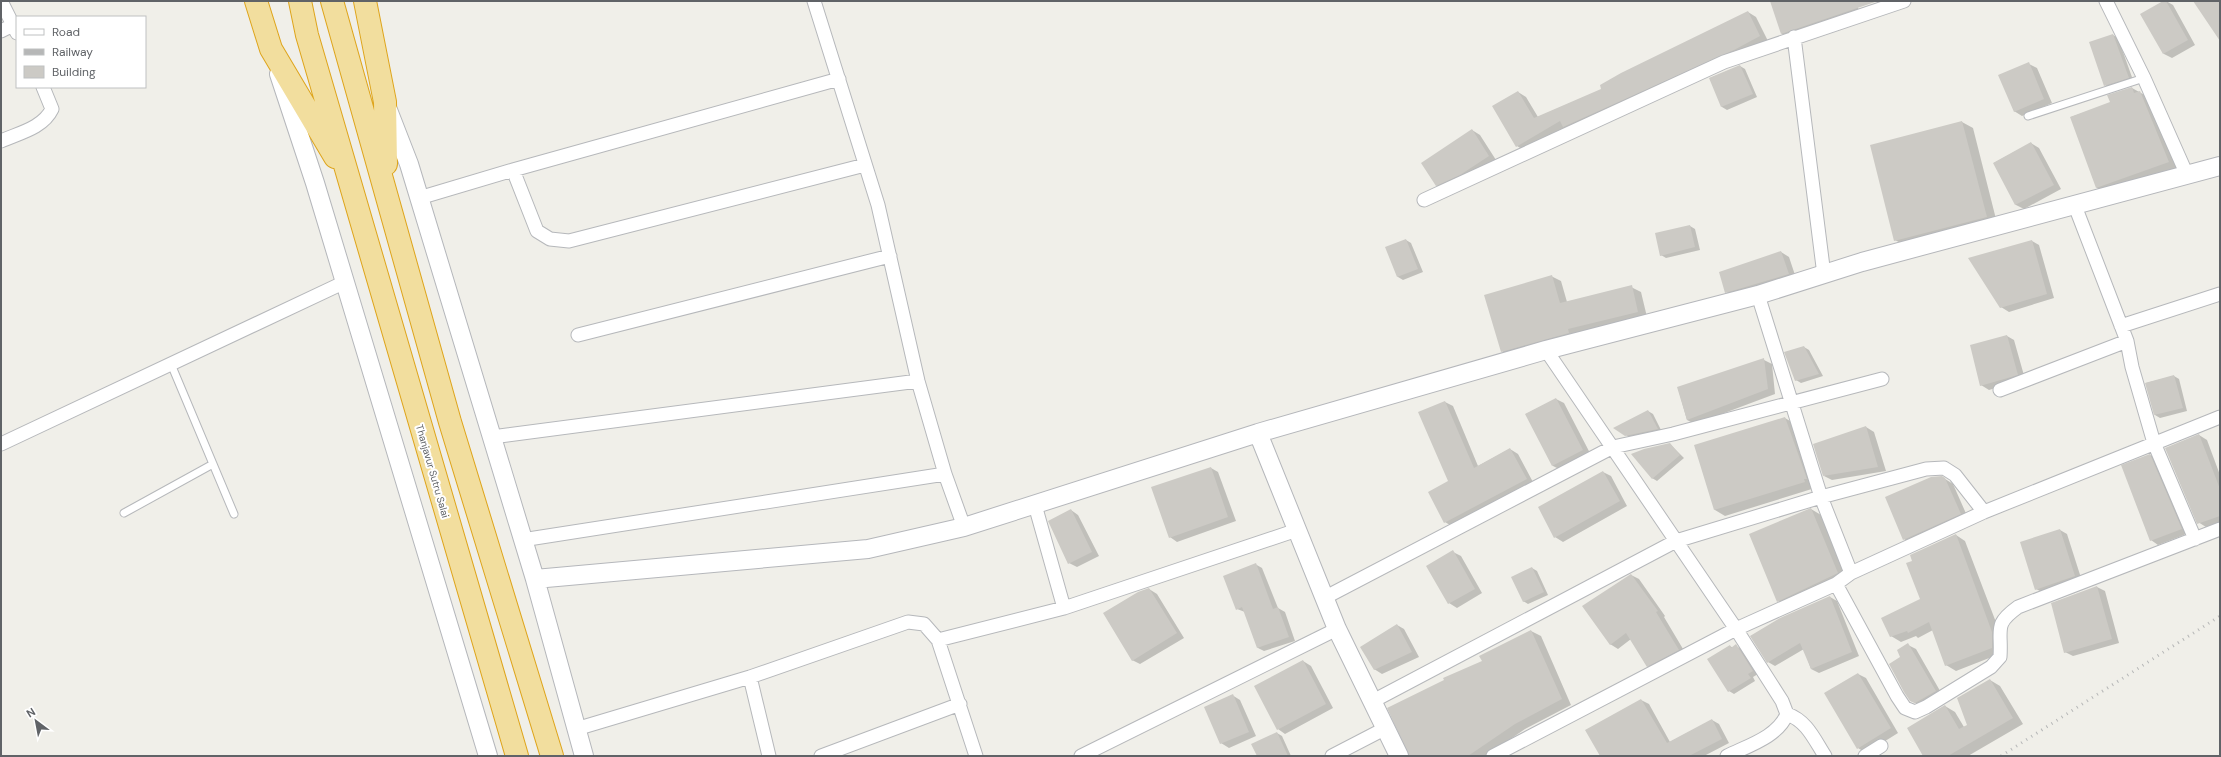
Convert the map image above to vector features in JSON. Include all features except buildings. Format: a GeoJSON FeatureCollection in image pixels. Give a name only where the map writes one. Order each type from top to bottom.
{"type":"FeatureCollection","features":[{"type":"Feature","properties":{"kind":"highway"},"geometry":{"type":"LineString","coordinates":[[256,1],[271,49],[352,185]]}},
{"type":"Feature","properties":{"kind":"highway"},"geometry":{"type":"LineString","coordinates":[[300,1],[307,34],[352,185]]}},
{"type":"Feature","properties":{"kind":"highway"},"geometry":{"type":"LineString","coordinates":[[332,1],[450,422],[552,756]]}},
{"type":"Feature","properties":{"kind":"highway"},"geometry":{"type":"LineString","coordinates":[[365,1],[385,102],[386,191]]}},
{"type":"Feature","properties":{"kind":"highway","name":"Thanjavur Sutru Salai"},"geometry":{"type":"LineString","coordinates":[[352,185],[422,435],[517,756]]}},
{"type":"Feature","properties":{"kind":"street"},"geometry":{"type":"LineString","coordinates":[[1,1],[15,29],[1,31]]}},
{"type":"Feature","properties":{"kind":"street"},"geometry":{"type":"LineString","coordinates":[[814,1],[865,165],[890,256],[918,381],[945,474],[964,527]]}},
{"type":"Feature","properties":{"kind":"street"},"geometry":{"type":"LineString","coordinates":[[1424,200],[1724,62],[1794,37],[1904,1]]}},
{"type":"Feature","properties":{"kind":"street"},"geometry":{"type":"LineString","coordinates":[[2106,1],[2144,78],[2187,175]]}},
{"type":"Feature","properties":{"kind":"street"},"geometry":{"type":"LineString","coordinates":[[1794,37],[1824,275]]}},
{"type":"Feature","properties":{"kind":"street"},"geometry":{"type":"LineString","coordinates":[[271,49],[345,282],[488,756]]}},
{"type":"Feature","properties":{"kind":"street"},"geometry":{"type":"LineString","coordinates":[[419,198],[513,170],[839,79]]}},
{"type":"Feature","properties":{"kind":"street"},"geometry":{"type":"LineString","coordinates":[[1,141],[39,124],[48,118],[52,109],[43,88]]}},
{"type":"Feature","properties":{"kind":"street"},"geometry":{"type":"LineString","coordinates":[[385,102],[409,164],[535,579],[584,756]]}},
{"type":"Feature","properties":{"kind":"street"},"geometry":{"type":"LineString","coordinates":[[513,170],[537,231],[550,239],[569,241],[865,165]]}},
{"type":"Feature","properties":{"kind":"street"},"geometry":{"type":"LineString","coordinates":[[535,579],[868,549],[964,527],[1258,433],[1546,350],[1758,295],[1862,262],[2220,166]]}},
{"type":"Feature","properties":{"kind":"street"},"geometry":{"type":"LineString","coordinates":[[2075,206],[2127,341],[2132,367],[2154,443],[2195,539]]}},
{"type":"Feature","properties":{"kind":"street"},"geometry":{"type":"LineString","coordinates":[[578,335],[890,256]]}},
{"type":"Feature","properties":{"kind":"street"},"geometry":{"type":"LineString","coordinates":[[1,444],[345,282]]}},
{"type":"Feature","properties":{"kind":"street"},"geometry":{"type":"LineString","coordinates":[[2121,326],[2220,294]]}},
{"type":"Feature","properties":{"kind":"street"},"geometry":{"type":"LineString","coordinates":[[1758,295],[1790,402],[1821,497],[1851,573]]}},
{"type":"Feature","properties":{"kind":"street"},"geometry":{"type":"LineString","coordinates":[[2000,390],[2127,341]]}},
{"type":"Feature","properties":{"kind":"street"},"geometry":{"type":"LineString","coordinates":[[1546,350],[1736,629],[1782,701],[1787,714],[1783,724],[1768,735],[1727,756]]}},
{"type":"Feature","properties":{"kind":"street"},"geometry":{"type":"LineString","coordinates":[[1324,598],[1613,447],[1673,434],[1882,379]]}},
{"type":"Feature","properties":{"kind":"street"},"geometry":{"type":"LineString","coordinates":[[492,437],[918,381]]}},
{"type":"Feature","properties":{"kind":"street"},"geometry":{"type":"LineString","coordinates":[[1493,756],[1736,629],[1836,584],[1851,573],[1984,512],[2220,417]]}},
{"type":"Feature","properties":{"kind":"street"},"geometry":{"type":"LineString","coordinates":[[1258,433],[1337,629],[1399,756]]}},
{"type":"Feature","properties":{"kind":"street"},"geometry":{"type":"LineString","coordinates":[[1373,701],[1676,541],[1821,497],[1926,469],[1944,468],[1955,475],[1984,512]]}},
{"type":"Feature","properties":{"kind":"street"},"geometry":{"type":"LineString","coordinates":[[522,540],[945,474]]}},
{"type":"Feature","properties":{"kind":"street"},"geometry":{"type":"LineString","coordinates":[[1035,505],[1064,608]]}},
{"type":"Feature","properties":{"kind":"street"},"geometry":{"type":"LineString","coordinates":[[1836,584],[1897,696],[1905,708],[1915,712],[1926,708],[1991,667],[2000,657],[1999,628],[2004,617],[2018,607],[2220,529]]}},
{"type":"Feature","properties":{"kind":"street"},"geometry":{"type":"LineString","coordinates":[[938,640],[1064,608],[1297,530]]}},
{"type":"Feature","properties":{"kind":"street"},"geometry":{"type":"LineString","coordinates":[[576,729],[750,677],[878,631],[908,622],[924,624],[938,640],[976,756]]}},
{"type":"Feature","properties":{"kind":"street"},"geometry":{"type":"LineString","coordinates":[[1081,756],[1337,629]]}},
{"type":"Feature","properties":{"kind":"street"},"geometry":{"type":"LineString","coordinates":[[750,677],[769,756]]}},
{"type":"Feature","properties":{"kind":"street"},"geometry":{"type":"LineString","coordinates":[[821,756],[960,704]]}},
{"type":"Feature","properties":{"kind":"street"},"geometry":{"type":"LineString","coordinates":[[1787,714],[1795,717],[1806,726],[1825,756]]}},
{"type":"Feature","properties":{"kind":"street"},"geometry":{"type":"LineString","coordinates":[[1332,756],[1386,728]]}},
{"type":"Feature","properties":{"kind":"street"},"geometry":{"type":"LineString","coordinates":[[1865,756],[1881,746]]}},
{"type":"Feature","properties":{"kind":"lane"},"geometry":{"type":"LineString","coordinates":[[2028,116],[2144,78]]}},
{"type":"Feature","properties":{"kind":"lane"},"geometry":{"type":"LineString","coordinates":[[171,364],[234,514]]}},
{"type":"Feature","properties":{"kind":"lane"},"geometry":{"type":"LineString","coordinates":[[124,513],[213,464]]}},
{"type":"Feature","properties":{"kind":"railway"},"geometry":{"type":"LineString","coordinates":[[2001,756],[2220,616]]}}]}
